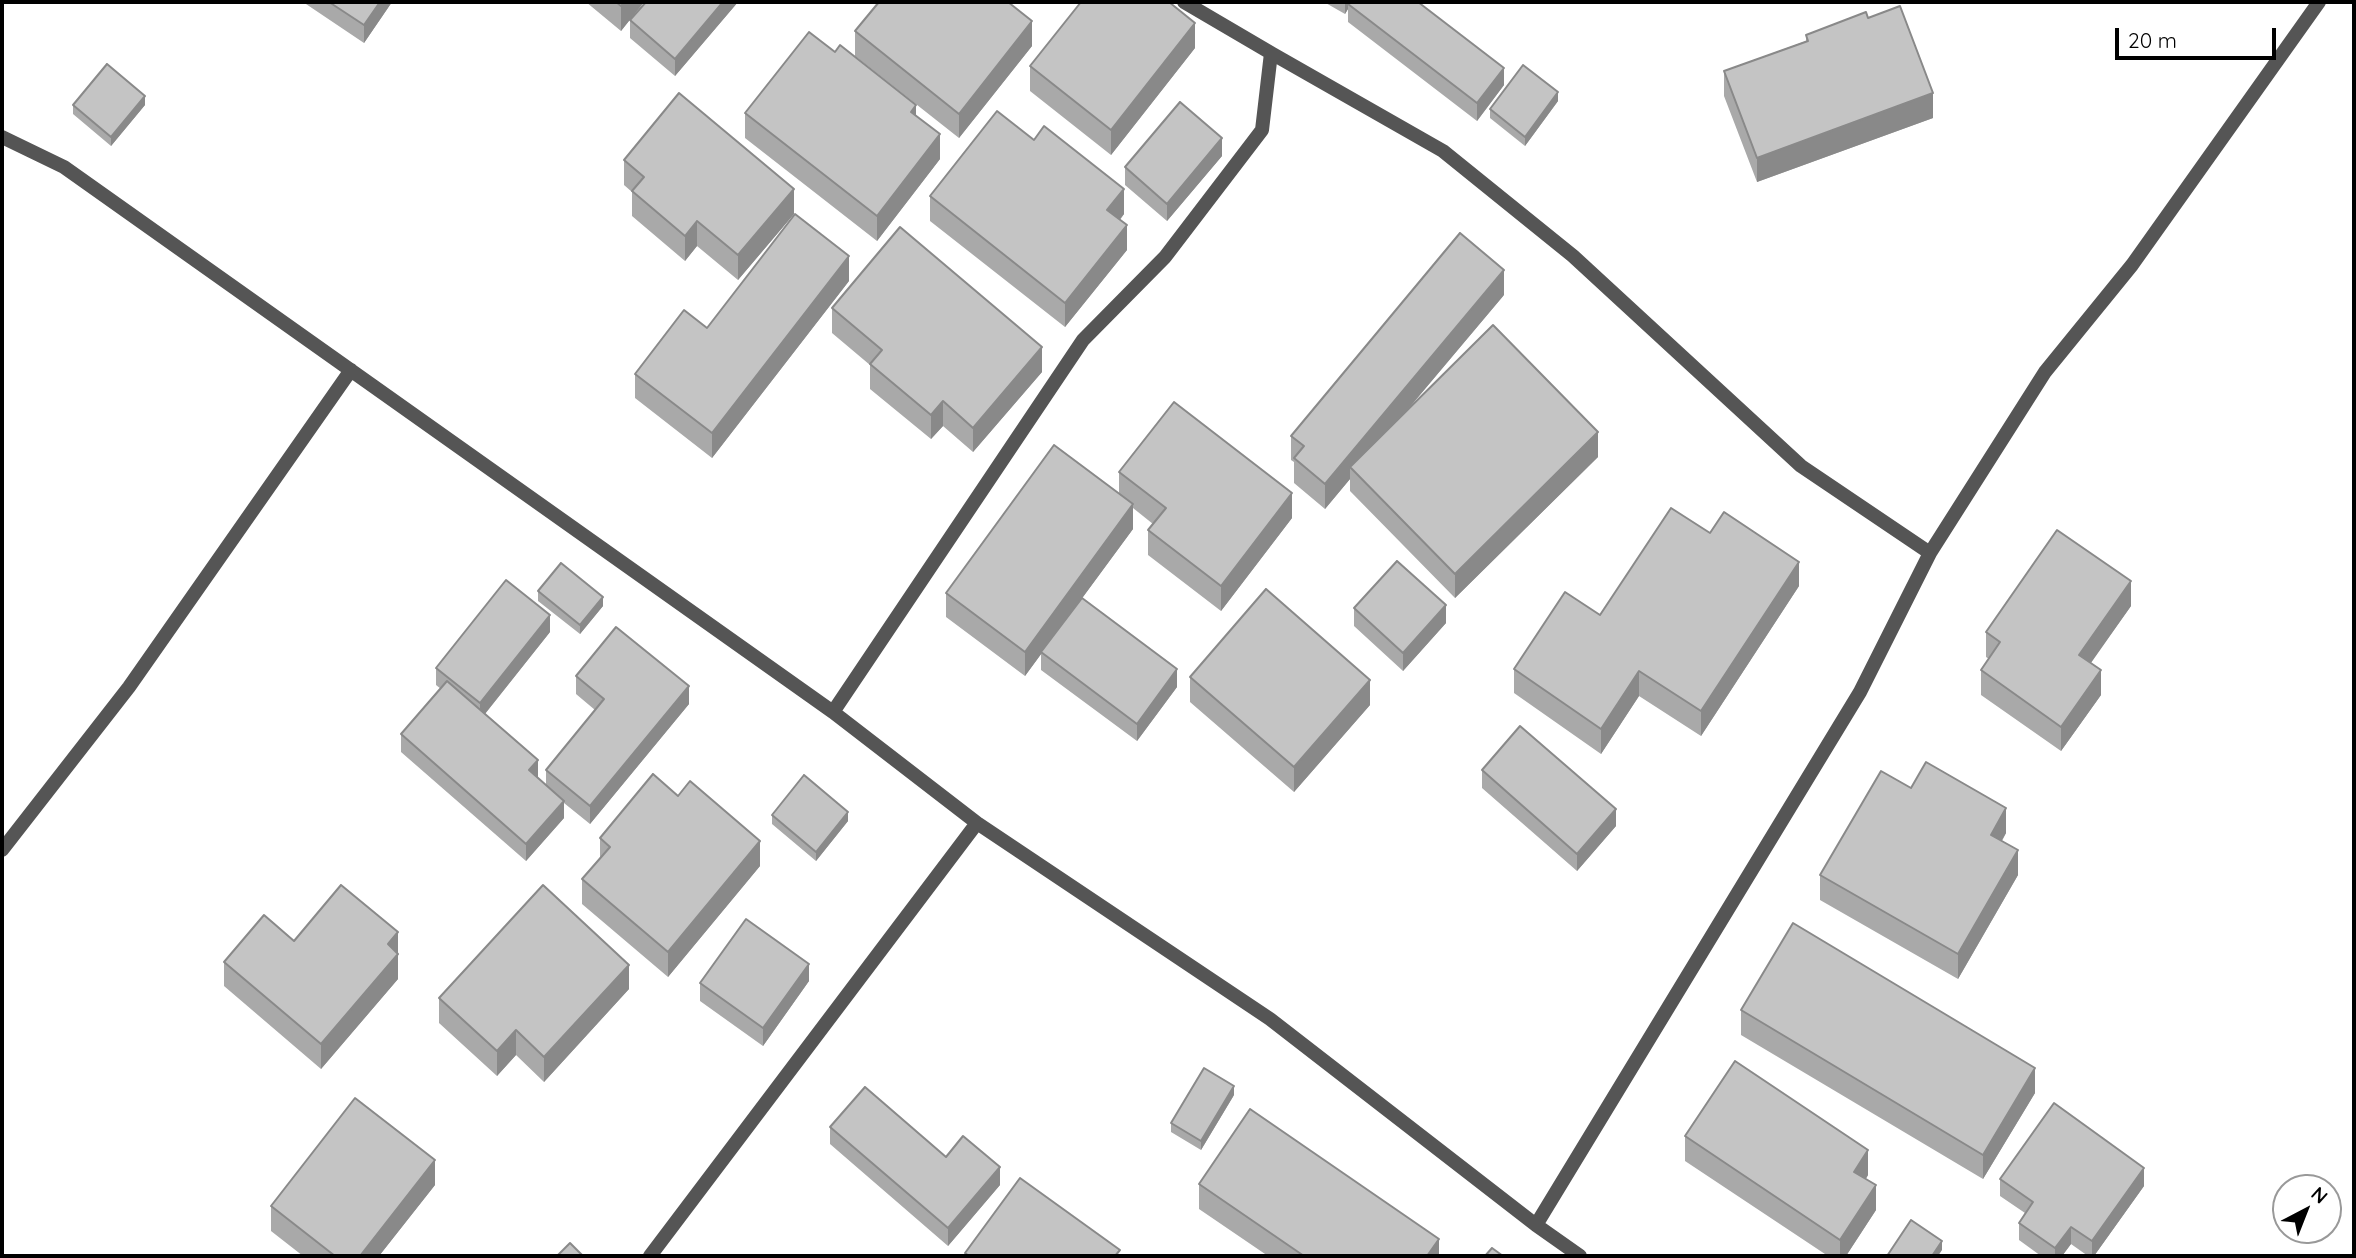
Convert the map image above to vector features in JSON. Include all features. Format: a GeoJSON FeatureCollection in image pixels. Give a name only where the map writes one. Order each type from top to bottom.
{"type":"FeatureCollection","features":[{"type":"Feature","properties":{"kind":"street"},"geometry":{"type":"LineString","coordinates":[[1184,2],[1443,150],[1573,256],[1801,466],[1930,553]]}},
{"type":"Feature","properties":{"kind":"street"},"geometry":{"type":"LineString","coordinates":[[1536,1225],[1860,692],[1930,553],[2045,372],[2132,265],[2319,2]]}},
{"type":"Feature","properties":{"kind":"street"},"geometry":{"type":"LineString","coordinates":[[833,712],[1083,340],[1166,257],[1262,130],[1272,53]]}},
{"type":"Feature","properties":{"kind":"street"},"geometry":{"type":"LineString","coordinates":[[2,137],[64,167],[833,712],[977,824],[1270,1019],[1580,1256]]}},
{"type":"Feature","properties":{"kind":"street"},"geometry":{"type":"LineString","coordinates":[[2,850],[129,687],[351,370]]}},
{"type":"Feature","properties":{"kind":"street"},"geometry":{"type":"LineString","coordinates":[[650,1256],[977,824]]}},
{"type":"Feature","properties":{"kind":"building"},"geometry":{"type":"Polygon","coordinates":[[[329,2],[380,2],[364,25],[329,2]]]}},
{"type":"Feature","properties":{"kind":"building"},"geometry":{"type":"Polygon","coordinates":[[[646,2],[723,2],[675,59],[630,20],[646,2]]]}},
{"type":"Feature","properties":{"kind":"building"},"geometry":{"type":"Polygon","coordinates":[[[879,2],[1008,2],[1032,21],[959,114],[855,31],[879,2]]]}},
{"type":"Feature","properties":{"kind":"building"},"geometry":{"type":"Polygon","coordinates":[[[1081,2],[1169,2],[1195,23],[1111,130],[1030,66],[1081,2]]]}},
{"type":"Feature","properties":{"kind":"building"},"geometry":{"type":"Polygon","coordinates":[[[1418,2],[1504,68],[1477,103],[1348,4],[1418,2]]]}},
{"type":"Feature","properties":{"kind":"building"},"geometry":{"type":"Polygon","coordinates":[[[1900,6],[1933,93],[1757,158],[1724,71],[1808,41],[1806,35],[1866,12],[1868,18],[1900,6]]]}},
{"type":"Feature","properties":{"kind":"building"},"geometry":{"type":"Polygon","coordinates":[[[809,32],[835,52],[840,45],[916,105],[911,112],[940,134],[877,216],[745,113],[809,32]]]}},
{"type":"Feature","properties":{"kind":"building"},"geometry":{"type":"Polygon","coordinates":[[[107,64],[145,96],[111,137],[73,105],[107,64]]]}},
{"type":"Feature","properties":{"kind":"building"},"geometry":{"type":"Polygon","coordinates":[[[1523,65],[1558,92],[1525,137],[1490,109],[1523,65]]]}},
{"type":"Feature","properties":{"kind":"building"},"geometry":{"type":"Polygon","coordinates":[[[679,93],[794,189],[738,255],[697,221],[685,236],[632,191],[644,177],[624,160],[679,93]]]}},
{"type":"Feature","properties":{"kind":"building"},"geometry":{"type":"Polygon","coordinates":[[[1180,102],[1222,138],[1167,204],[1125,167],[1180,102]]]}},
{"type":"Feature","properties":{"kind":"building"},"geometry":{"type":"Polygon","coordinates":[[[997,111],[1034,140],[1044,126],[1124,189],[1107,210],[1127,225],[1065,303],[930,196],[997,111]]]}},
{"type":"Feature","properties":{"kind":"building"},"geometry":{"type":"Polygon","coordinates":[[[795,214],[849,256],[712,433],[635,374],[684,310],[707,328],[795,214]]]}},
{"type":"Feature","properties":{"kind":"building"},"geometry":{"type":"Polygon","coordinates":[[[900,227],[1042,347],[973,428],[943,401],[931,415],[870,364],[882,350],[832,308],[900,227]]]}},
{"type":"Feature","properties":{"kind":"building"},"geometry":{"type":"Polygon","coordinates":[[[1460,233],[1504,270],[1325,484],[1294,458],[1304,446],[1291,436],[1460,233]]]}},
{"type":"Feature","properties":{"kind":"building"},"geometry":{"type":"Polygon","coordinates":[[[1493,325],[1598,432],[1455,574],[1350,467],[1493,325]]]}},
{"type":"Feature","properties":{"kind":"building"},"geometry":{"type":"Polygon","coordinates":[[[1174,402],[1292,493],[1221,586],[1148,530],[1166,508],[1119,472],[1174,402]]]}},
{"type":"Feature","properties":{"kind":"building"},"geometry":{"type":"Polygon","coordinates":[[[1054,445],[1133,504],[1025,652],[946,593],[1054,445]]]}},
{"type":"Feature","properties":{"kind":"building"},"geometry":{"type":"Polygon","coordinates":[[[1671,508],[1710,533],[1724,512],[1799,562],[1701,711],[1639,671],[1601,729],[1514,669],[1565,592],[1600,615],[1671,508]]]}},
{"type":"Feature","properties":{"kind":"building"},"geometry":{"type":"Polygon","coordinates":[[[2057,530],[2131,581],[2079,655],[2101,670],[2061,727],[1981,670],[2000,642],[1986,632],[2057,530]]]}},
{"type":"Feature","properties":{"kind":"building"},"geometry":{"type":"Polygon","coordinates":[[[1397,561],[1446,605],[1403,653],[1354,608],[1397,561]]]}},
{"type":"Feature","properties":{"kind":"building"},"geometry":{"type":"Polygon","coordinates":[[[561,563],[603,597],[580,625],[538,591],[561,563]]]}},
{"type":"Feature","properties":{"kind":"building"},"geometry":{"type":"Polygon","coordinates":[[[506,580],[550,615],[480,703],[436,668],[506,580]]]}},
{"type":"Feature","properties":{"kind":"building"},"geometry":{"type":"Polygon","coordinates":[[[1266,589],[1370,680],[1294,767],[1190,677],[1266,589]]]}},
{"type":"Feature","properties":{"kind":"building"},"geometry":{"type":"Polygon","coordinates":[[[1082,598],[1177,669],[1137,724],[1041,652],[1082,598]]]}},
{"type":"Feature","properties":{"kind":"building"},"geometry":{"type":"Polygon","coordinates":[[[616,627],[689,686],[590,806],[546,770],[604,699],[576,676],[616,627]]]}},
{"type":"Feature","properties":{"kind":"building"},"geometry":{"type":"Polygon","coordinates":[[[447,681],[538,760],[529,770],[564,801],[526,844],[401,734],[447,681]]]}},
{"type":"Feature","properties":{"kind":"building"},"geometry":{"type":"Polygon","coordinates":[[[1520,726],[1616,809],[1577,854],[1482,770],[1520,726]]]}},
{"type":"Feature","properties":{"kind":"building"},"geometry":{"type":"Polygon","coordinates":[[[1926,762],[2006,808],[1991,835],[2018,850],[1958,954],[1820,875],[1881,771],[1911,788],[1926,762]]]}},
{"type":"Feature","properties":{"kind":"building"},"geometry":{"type":"Polygon","coordinates":[[[653,774],[678,796],[690,781],[760,841],[668,952],[582,879],[610,847],[600,838],[653,774]]]}},
{"type":"Feature","properties":{"kind":"building"},"geometry":{"type":"Polygon","coordinates":[[[804,775],[848,812],[816,852],[772,815],[804,775]]]}},
{"type":"Feature","properties":{"kind":"building"},"geometry":{"type":"Polygon","coordinates":[[[341,885],[398,932],[388,944],[398,954],[321,1044],[224,962],[264,915],[294,941],[341,885]]]}},
{"type":"Feature","properties":{"kind":"building"},"geometry":{"type":"Polygon","coordinates":[[[543,885],[629,965],[544,1057],[516,1030],[497,1051],[439,998],[543,885]]]}},
{"type":"Feature","properties":{"kind":"building"},"geometry":{"type":"Polygon","coordinates":[[[746,919],[809,964],[763,1028],[700,983],[746,919]]]}},
{"type":"Feature","properties":{"kind":"building"},"geometry":{"type":"Polygon","coordinates":[[[1793,923],[2035,1068],[1983,1155],[1741,1010],[1793,923]]]}},
{"type":"Feature","properties":{"kind":"building"},"geometry":{"type":"Polygon","coordinates":[[[1735,1061],[1868,1150],[1854,1172],[1876,1185],[1840,1240],[1685,1136],[1735,1061]]]}},
{"type":"Feature","properties":{"kind":"building"},"geometry":{"type":"Polygon","coordinates":[[[1204,1068],[1234,1086],[1201,1141],[1171,1123],[1204,1068]]]}},
{"type":"Feature","properties":{"kind":"building"},"geometry":{"type":"Polygon","coordinates":[[[865,1087],[946,1157],[963,1136],[1000,1167],[948,1228],[830,1127],[865,1087]]]}},
{"type":"Feature","properties":{"kind":"building"},"geometry":{"type":"Polygon","coordinates":[[[355,1098],[435,1160],[360,1256],[335,1256],[271,1206],[355,1098]]]}},
{"type":"Feature","properties":{"kind":"building"},"geometry":{"type":"Polygon","coordinates":[[[2054,1103],[2144,1168],[2092,1241],[2071,1227],[2055,1248],[2019,1223],[2033,1202],[2000,1179],[2054,1103]]]}},
{"type":"Feature","properties":{"kind":"building"},"geometry":{"type":"Polygon","coordinates":[[[1250,1109],[1439,1239],[1427,1256],[1304,1256],[1199,1184],[1250,1109]]]}},
{"type":"Feature","properties":{"kind":"building"},"geometry":{"type":"Polygon","coordinates":[[[1020,1178],[1120,1250],[1115,1256],[969,1256],[965,1253],[1020,1178]]]}},
{"type":"Feature","properties":{"kind":"building"},"geometry":{"type":"Polygon","coordinates":[[[1911,1220],[1942,1241],[1932,1256],[1887,1256],[1911,1220]]]}},
{"type":"Feature","properties":{"kind":"building"},"geometry":{"type":"Polygon","coordinates":[[[570,1243],[583,1256],[557,1256],[570,1243]]]}},
{"type":"Feature","properties":{"kind":"building"},"geometry":{"type":"Polygon","coordinates":[[[1492,1248],[1503,1256],[1485,1256],[1492,1248]]]}}]}
